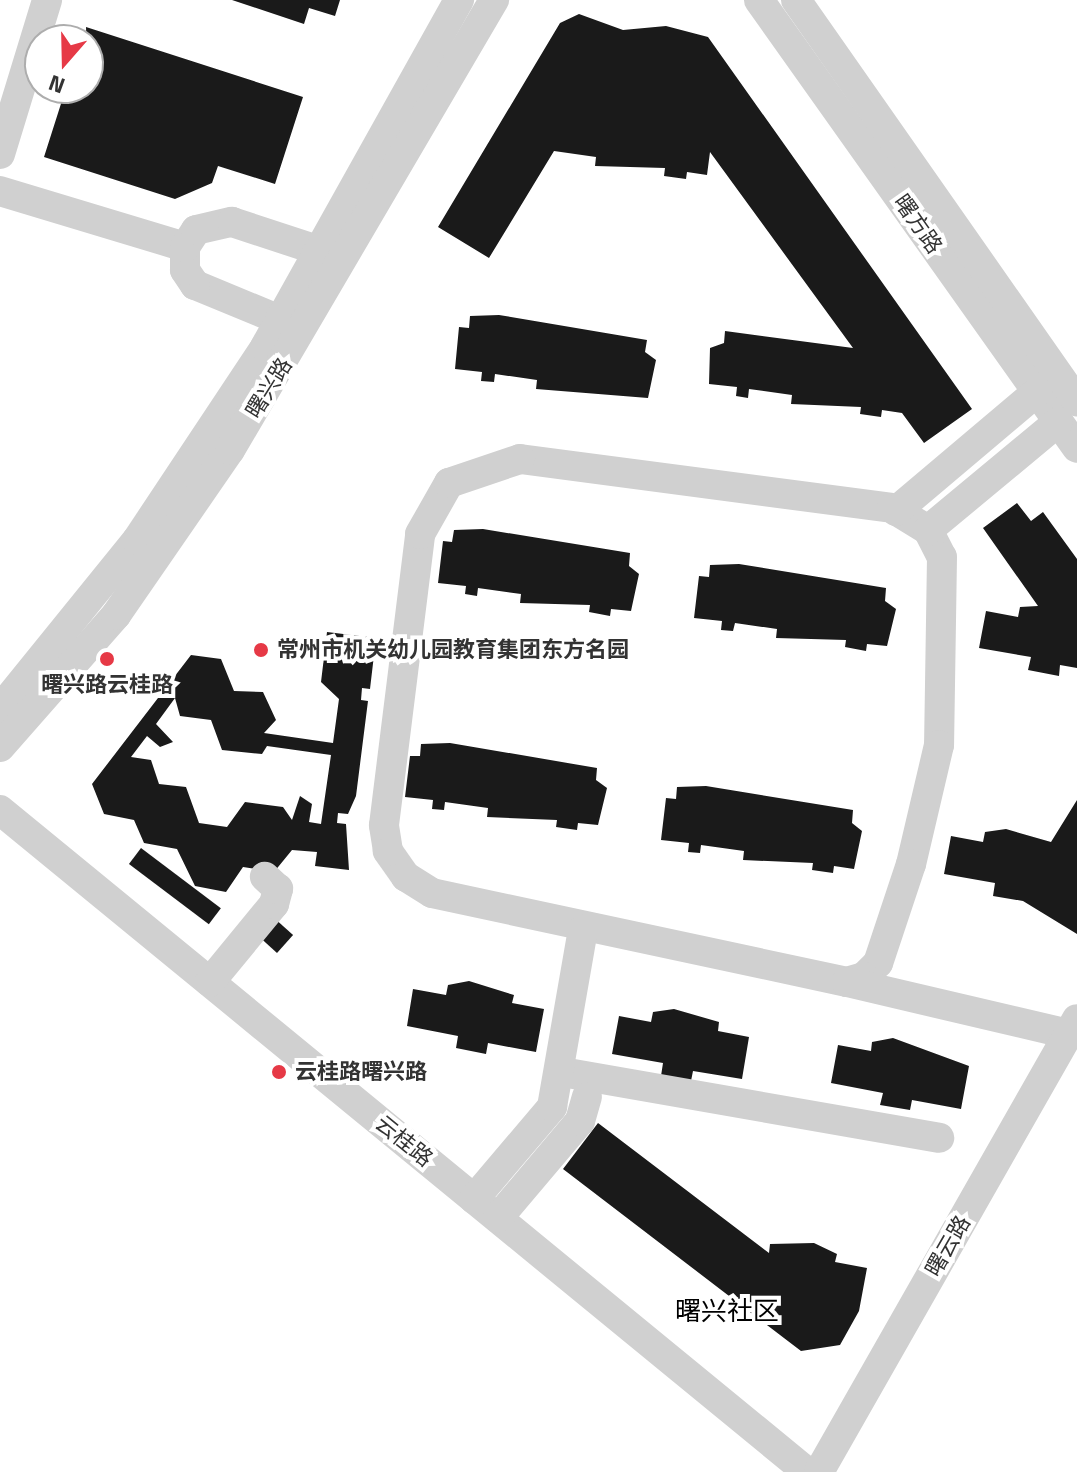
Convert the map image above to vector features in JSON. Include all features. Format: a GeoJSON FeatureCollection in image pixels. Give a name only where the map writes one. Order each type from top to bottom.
{"type":"FeatureCollection","features":[{"type":"Feature","properties":{"kind":"street"},"geometry":{"type":"LineString","coordinates":[[0,154],[47,0]]}},
{"type":"Feature","properties":{"kind":"street","name":"曙兴路"},"geometry":{"type":"LineString","coordinates":[[0,709],[137,540],[280,320],[459,0]]}},
{"type":"Feature","properties":{"kind":"street","name":"曙兴路"},"geometry":{"type":"LineString","coordinates":[[0,747],[116,615],[230,450],[494,0]]}},
{"type":"Feature","properties":{"kind":"street","name":"曙方路"},"geometry":{"type":"LineString","coordinates":[[759,0],[1037,392],[1068,412]]}},
{"type":"Feature","properties":{"kind":"street","name":"曙方路"},"geometry":{"type":"LineString","coordinates":[[796,0],[1068,412],[1077,448]]}},
{"type":"Feature","properties":{"kind":"street"},"geometry":{"type":"LineString","coordinates":[[0,191],[185,247]]}},
{"type":"Feature","properties":{"kind":"street"},"geometry":{"type":"LineString","coordinates":[[280,320],[195,285],[185,270],[185,247],[196,230],[232,222],[317,250]]}},
{"type":"Feature","properties":{"kind":"street"},"geometry":{"type":"LineString","coordinates":[[896,511],[1037,392]]}},
{"type":"Feature","properties":{"kind":"street"},"geometry":{"type":"LineString","coordinates":[[928,530],[1068,412]]}},
{"type":"Feature","properties":{"kind":"street"},"geometry":{"type":"LineString","coordinates":[[847,982],[878,963],[939,745],[942,557],[928,530],[896,511],[520,459],[477,468],[432,502],[418,549],[384,825],[388,851],[406,877],[432,893],[583,930],[847,982],[1073,1026]]}},
{"type":"Feature","properties":{"kind":"street","name":"云桂路"},"geometry":{"type":"LineString","coordinates":[[0,810],[807,1472]]}},
{"type":"Feature","properties":{"kind":"street"},"geometry":{"type":"LineString","coordinates":[[210,982],[274,904],[278,889],[265,877]]}},
{"type":"Feature","properties":{"kind":"street"},"geometry":{"type":"LineString","coordinates":[[474,1199],[552,1107],[562,1072],[583,930]]}},
{"type":"Feature","properties":{"kind":"street","name":"曙云路"},"geometry":{"type":"LineString","coordinates":[[819,1472],[1073,1026]]}},
{"type":"Feature","properties":{"kind":"street"},"geometry":{"type":"LineString","coordinates":[[562,1072],[939,1138]]}},
{"type":"Feature","properties":{"kind":"street"},"geometry":{"type":"LineString","coordinates":[[498,1218],[580,1121],[587,1097]]}},
{"type":"Feature","properties":{"kind":"building"},"geometry":{"type":"Polygon","coordinates":[[[232,0],[340,0],[335,16],[309,8],[304,24],[232,0]]]}},
{"type":"Feature","properties":{"kind":"building"},"geometry":{"type":"Polygon","coordinates":[[[579,14],[623,30],[666,26],[708,37],[972,409],[924,443],[902,413],[882,410],[881,417],[860,414],[861,407],[791,404],[792,395],[749,389],[748,398],[736,396],[737,387],[709,384],[710,348],[724,343],[725,331],[853,348],[710,152],[707,175],[687,172],[686,179],[664,176],[665,168],[595,166],[596,157],[554,151],[489,258],[438,227],[560,23],[579,14]]]}},
{"type":"Feature","properties":{"kind":"building"},"geometry":{"type":"Polygon","coordinates":[[[104,33],[303,97],[275,184],[218,166],[212,183],[175,199],[44,157],[61,104],[104,104],[104,33]]]}},
{"type":"Feature","properties":{"kind":"building"},"geometry":{"type":"Polygon","coordinates":[[[499,315],[647,340],[645,352],[656,360],[648,398],[536,389],[537,380],[495,374],[494,382],[481,381],[482,372],[455,369],[459,327],[469,328],[470,316],[499,315]]]}},
{"type":"Feature","properties":{"kind":"building"},"geometry":{"type":"Polygon","coordinates":[[[1017,503],[1031,521],[1043,512],[1077,559],[1077,668],[1060,665],[1059,676],[1028,670],[1031,657],[979,648],[986,611],[1018,617],[1020,607],[1038,606],[983,528],[1017,503]]]}},
{"type":"Feature","properties":{"kind":"building"},"geometry":{"type":"Polygon","coordinates":[[[483,529],[630,553],[629,566],[639,574],[631,611],[611,609],[610,616],[589,612],[590,605],[520,603],[521,594],[478,588],[477,596],[465,594],[466,586],[438,583],[443,541],[452,542],[454,530],[483,529]]]}},
{"type":"Feature","properties":{"kind":"building"},"geometry":{"type":"Polygon","coordinates":[[[739,564],[886,588],[885,601],[896,609],[887,646],[867,644],[866,651],[845,647],[846,640],[776,638],[777,629],[735,623],[733,631],[721,630],[722,621],[694,618],[699,576],[709,577],[710,565],[739,564]]]}},
{"type":"Feature","properties":{"kind":"building"},"geometry":{"type":"Polygon","coordinates":[[[327,632],[376,638],[370,689],[362,688],[361,700],[368,701],[356,796],[348,814],[338,813],[337,823],[346,824],[349,870],[315,866],[317,852],[292,850],[274,872],[243,867],[226,892],[195,886],[177,849],[144,843],[134,820],[104,814],[92,784],[191,655],[221,659],[234,691],[263,692],[276,720],[264,733],[333,743],[339,699],[321,682],[327,632]],[[175,698],[156,724],[173,742],[160,747],[147,736],[131,757],[151,760],[159,784],[186,787],[199,823],[227,827],[245,802],[283,807],[292,820],[300,796],[312,804],[309,822],[321,824],[331,755],[267,746],[262,754],[222,750],[211,720],[180,716],[175,698]]]}},
{"type":"Feature","properties":{"kind":"building"},"geometry":{"type":"Polygon","coordinates":[[[450,743],[597,768],[596,780],[607,788],[598,825],[578,823],[577,830],[556,827],[557,820],[487,817],[488,808],[445,802],[444,810],[432,809],[433,800],[405,797],[410,756],[420,756],[421,744],[450,743]]]}},
{"type":"Feature","properties":{"kind":"building"},"geometry":{"type":"Polygon","coordinates":[[[706,786],[853,810],[852,823],[862,831],[854,869],[834,866],[833,873],[812,870],[813,863],[743,860],[744,851],[701,845],[700,853],[688,852],[689,843],[661,840],[666,798],[676,799],[677,787],[706,786]]]}},
{"type":"Feature","properties":{"kind":"building"},"geometry":{"type":"Polygon","coordinates":[[[1077,800],[1077,934],[1023,901],[993,896],[995,883],[944,874],[951,836],[983,842],[985,832],[1006,829],[1051,842],[1077,800]]]}},
{"type":"Feature","properties":{"kind":"building"},"geometry":{"type":"Polygon","coordinates":[[[141,848],[221,908],[209,924],[129,864],[141,848]]]}},
{"type":"Feature","properties":{"kind":"building"},"geometry":{"type":"Polygon","coordinates":[[[273,917],[293,935],[277,953],[257,935],[273,917]]]}},
{"type":"Feature","properties":{"kind":"building"},"geometry":{"type":"Polygon","coordinates":[[[469,981],[514,995],[512,1003],[544,1009],[536,1052],[488,1043],[486,1054],[456,1048],[458,1036],[407,1026],[413,989],[446,995],[448,985],[469,981]]]}},
{"type":"Feature","properties":{"kind":"building"},"geometry":{"type":"Polygon","coordinates":[[[674,1009],[719,1022],[718,1031],[749,1037],[742,1079],[693,1071],[691,1081],[661,1076],[663,1063],[612,1054],[619,1016],[651,1022],[653,1012],[674,1009]]]}},
{"type":"Feature","properties":{"kind":"building"},"geometry":{"type":"Polygon","coordinates":[[[893,1038],[969,1066],[961,1109],[912,1100],[910,1110],[880,1105],[883,1093],[831,1083],[838,1045],[871,1051],[872,1042],[893,1038]]]}},
{"type":"Feature","properties":{"kind":"building"},"geometry":{"type":"Polygon","coordinates":[[[598,1123],[769,1253],[770,1244],[814,1243],[837,1254],[835,1262],[867,1268],[859,1311],[840,1345],[801,1351],[563,1169],[598,1123]]]}},
{"type":"Feature","properties":{"kind":"place","name":"常州市机关幼儿园教育集团东方名园"},"geometry":{"type":"Point","coordinates":[261,650]}},
{"type":"Feature","properties":{"kind":"place","name":"曙兴路云桂路"},"geometry":{"type":"Point","coordinates":[107,659]}},
{"type":"Feature","properties":{"kind":"place","name":"云桂路曙兴路"},"geometry":{"type":"Point","coordinates":[279,1072]}},
{"type":"Feature","properties":{"kind":"district","name":"曙兴社区"},"geometry":{"type":"Point","coordinates":[727,1311]}}]}
